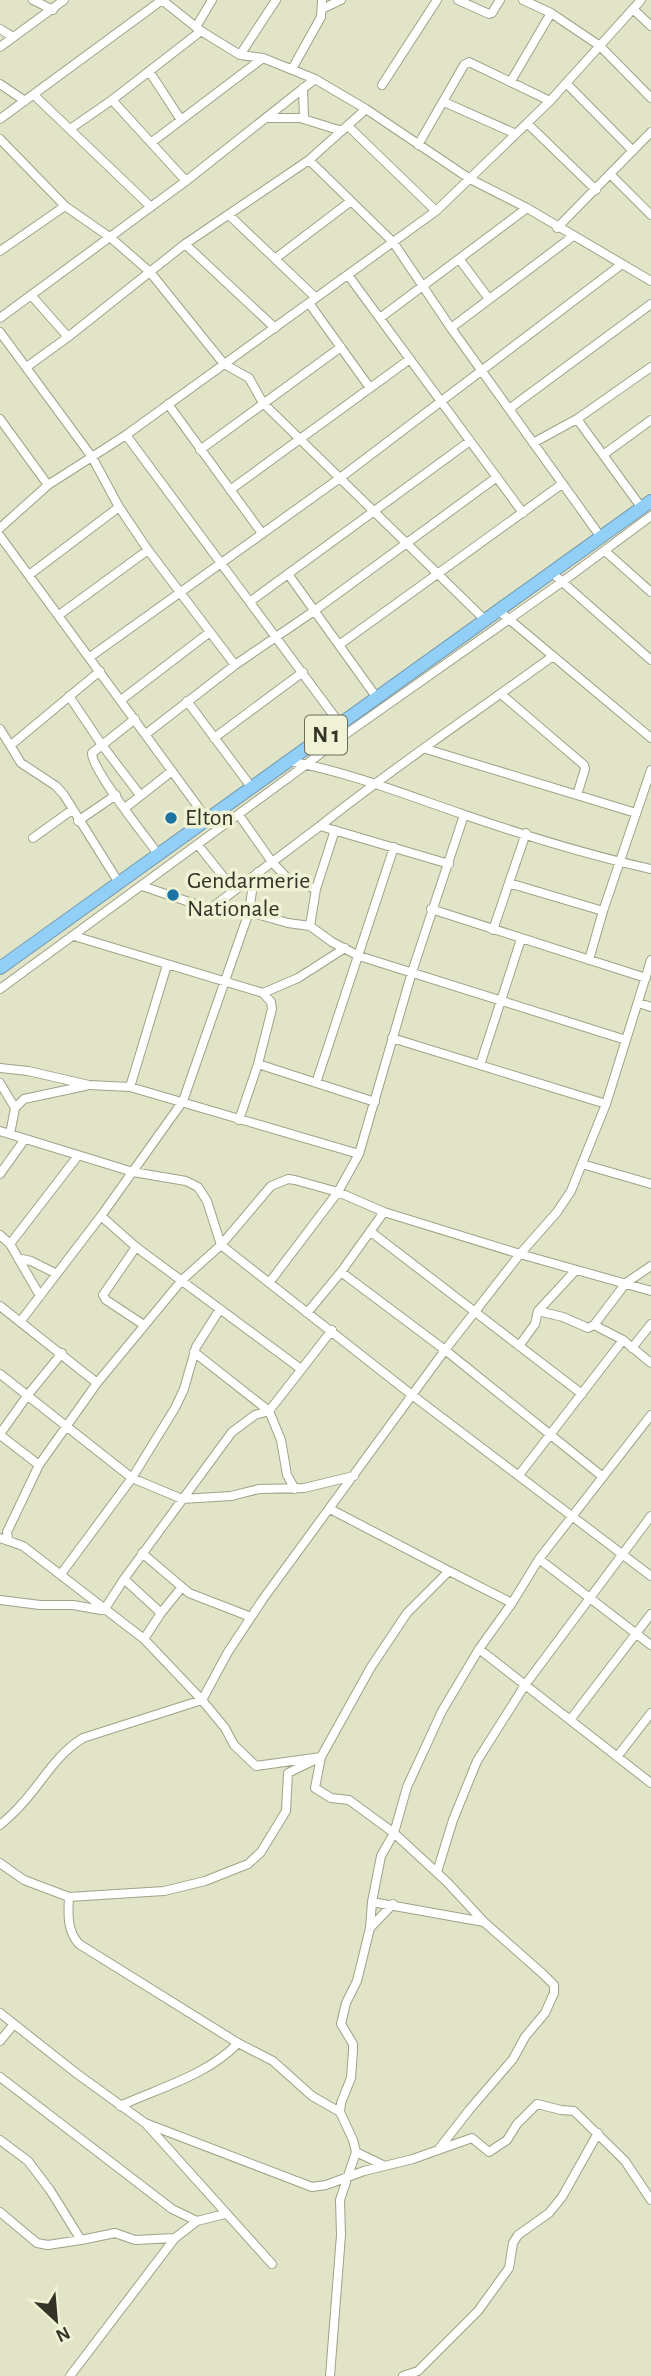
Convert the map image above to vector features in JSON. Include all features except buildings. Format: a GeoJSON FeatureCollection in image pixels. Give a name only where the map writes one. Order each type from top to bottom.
{"type":"FeatureCollection","features":[{"type":"Feature","properties":{"kind":"highway","name":"N 1"},"geometry":{"type":"LineString","coordinates":[[0,968],[600,536],[648,508]]}},
{"type":"Feature","properties":{"kind":"street"},"geometry":{"type":"LineString","coordinates":[[33,0],[53,10]]}},
{"type":"Feature","properties":{"kind":"street"},"geometry":{"type":"LineString","coordinates":[[0,47],[64,0]]}},
{"type":"Feature","properties":{"kind":"street"},"geometry":{"type":"LineString","coordinates":[[0,119],[162,0],[198,29],[240,55],[263,58],[315,79],[366,109],[470,179],[527,208],[572,237],[651,280]]}},
{"type":"Feature","properties":{"kind":"street"},"geometry":{"type":"LineString","coordinates":[[70,129],[112,100],[198,29],[212,0]]}},
{"type":"Feature","properties":{"kind":"street"},"geometry":{"type":"LineString","coordinates":[[240,55],[276,0]]}},
{"type":"Feature","properties":{"kind":"street"},"geometry":{"type":"LineString","coordinates":[[292,69],[321,17],[322,4],[341,0]]}},
{"type":"Feature","properties":{"kind":"street"},"geometry":{"type":"LineString","coordinates":[[382,85],[437,0]]}},
{"type":"Feature","properties":{"kind":"street"},"geometry":{"type":"LineString","coordinates":[[458,0],[489,15],[500,0]]}},
{"type":"Feature","properties":{"kind":"street"},"geometry":{"type":"LineString","coordinates":[[523,0],[551,13],[600,46],[651,98]]}},
{"type":"Feature","properties":{"kind":"street"},"geometry":{"type":"LineString","coordinates":[[626,0],[637,5],[651,26]]}},
{"type":"Feature","properties":{"kind":"street"},"geometry":{"type":"LineString","coordinates":[[0,528],[48,485],[126,435],[436,211],[528,124],[637,5]]}},
{"type":"Feature","properties":{"kind":"street"},"geometry":{"type":"LineString","coordinates":[[511,81],[551,13]]}},
{"type":"Feature","properties":{"kind":"street"},"geometry":{"type":"LineString","coordinates":[[0,29],[13,37]]}},
{"type":"Feature","properties":{"kind":"street"},"geometry":{"type":"LineString","coordinates":[[152,142],[263,58]]}},
{"type":"Feature","properties":{"kind":"street"},"geometry":{"type":"LineString","coordinates":[[418,145],[464,65],[469,62],[550,101]]}},
{"type":"Feature","properties":{"kind":"street"},"geometry":{"type":"LineString","coordinates":[[149,71],[181,120]]}},
{"type":"Feature","properties":{"kind":"street"},"geometry":{"type":"LineString","coordinates":[[0,318],[111,238],[315,79]]}},
{"type":"Feature","properties":{"kind":"street"},"geometry":{"type":"LineString","coordinates":[[567,84],[633,151]]}},
{"type":"Feature","properties":{"kind":"street"},"geometry":{"type":"LineString","coordinates":[[0,85],[25,101]]}},
{"type":"Feature","properties":{"kind":"street"},"geometry":{"type":"LineString","coordinates":[[303,88],[304,119]]}},
{"type":"Feature","properties":{"kind":"street"},"geometry":{"type":"LineString","coordinates":[[12,92],[12,110]]}},
{"type":"Feature","properties":{"kind":"street"},"geometry":{"type":"LineString","coordinates":[[34,95],[151,207]]}},
{"type":"Feature","properties":{"kind":"street"},"geometry":{"type":"LineString","coordinates":[[112,100],[186,181]]}},
{"type":"Feature","properties":{"kind":"street"},"geometry":{"type":"LineString","coordinates":[[443,102],[516,134]]}},
{"type":"Feature","properties":{"kind":"street"},"geometry":{"type":"LineString","coordinates":[[27,366],[68,337],[185,244],[309,160],[366,109]]}},
{"type":"Feature","properties":{"kind":"street"},"geometry":{"type":"LineString","coordinates":[[266,118],[290,116],[345,128],[436,211]]}},
{"type":"Feature","properties":{"kind":"street"},"geometry":{"type":"LineString","coordinates":[[528,124],[596,190]]}},
{"type":"Feature","properties":{"kind":"street"},"geometry":{"type":"LineString","coordinates":[[557,228],[651,132]]}},
{"type":"Feature","properties":{"kind":"street"},"geometry":{"type":"LineString","coordinates":[[0,139],[65,206],[111,238],[150,272],[224,364],[249,378],[263,402],[485,620]]}},
{"type":"Feature","properties":{"kind":"street"},"geometry":{"type":"LineString","coordinates":[[309,160],[393,242],[600,536]]}},
{"type":"Feature","properties":{"kind":"street"},"geometry":{"type":"LineString","coordinates":[[610,174],[651,215]]}},
{"type":"Feature","properties":{"kind":"street"},"geometry":{"type":"LineString","coordinates":[[276,258],[351,201]]}},
{"type":"Feature","properties":{"kind":"street"},"geometry":{"type":"LineString","coordinates":[[1,248],[65,206]]}},
{"type":"Feature","properties":{"kind":"street"},"geometry":{"type":"LineString","coordinates":[[380,318],[527,208]]}},
{"type":"Feature","properties":{"kind":"street"},"geometry":{"type":"LineString","coordinates":[[229,215],[276,258],[313,300],[370,388]]}},
{"type":"Feature","properties":{"kind":"street"},"geometry":{"type":"LineString","coordinates":[[451,328],[572,237]]}},
{"type":"Feature","properties":{"kind":"street"},"geometry":{"type":"LineString","coordinates":[[185,244],[275,328]]}},
{"type":"Feature","properties":{"kind":"street"},"geometry":{"type":"LineString","coordinates":[[460,260],[489,299]]}},
{"type":"Feature","properties":{"kind":"street"},"geometry":{"type":"LineString","coordinates":[[90,657],[340,478],[622,264]]}},
{"type":"Feature","properties":{"kind":"street"},"geometry":{"type":"LineString","coordinates":[[348,275],[523,513]]}},
{"type":"Feature","properties":{"kind":"street"},"geometry":{"type":"LineString","coordinates":[[31,295],[68,337]]}},
{"type":"Feature","properties":{"kind":"street"},"geometry":{"type":"LineString","coordinates":[[509,409],[651,304]]}},
{"type":"Feature","properties":{"kind":"street"},"geometry":{"type":"LineString","coordinates":[[0,332],[92,457],[119,507],[148,550],[235,665]]}},
{"type":"Feature","properties":{"kind":"street"},"geometry":{"type":"LineString","coordinates":[[200,450],[341,347]]}},
{"type":"Feature","properties":{"kind":"street"},"geometry":{"type":"LineString","coordinates":[[230,490],[410,359]]}},
{"type":"Feature","properties":{"kind":"street"},"geometry":{"type":"LineString","coordinates":[[533,443],[577,419],[651,367]]}},
{"type":"Feature","properties":{"kind":"street"},"geometry":{"type":"LineString","coordinates":[[168,404],[261,532]]}},
{"type":"Feature","properties":{"kind":"street"},"geometry":{"type":"LineString","coordinates":[[0,419],[48,485]]}},
{"type":"Feature","properties":{"kind":"street"},"geometry":{"type":"LineString","coordinates":[[0,989],[403,692],[605,551],[648,508],[603,455],[577,419]]}},
{"type":"Feature","properties":{"kind":"street"},"geometry":{"type":"LineString","coordinates":[[603,455],[651,420]]}},
{"type":"Feature","properties":{"kind":"street"},"geometry":{"type":"LineString","coordinates":[[126,435],[341,724]]}},
{"type":"Feature","properties":{"kind":"street"},"geometry":{"type":"LineString","coordinates":[[251,601],[470,441]]}},
{"type":"Feature","properties":{"kind":"street"},"geometry":{"type":"LineString","coordinates":[[146,734],[235,665],[314,611],[496,477]]}},
{"type":"Feature","properties":{"kind":"street"},"geometry":{"type":"LineString","coordinates":[[339,645],[562,484]]}},
{"type":"Feature","properties":{"kind":"street"},"geometry":{"type":"LineString","coordinates":[[29,575],[119,507]]}},
{"type":"Feature","properties":{"kind":"street"},"geometry":{"type":"LineString","coordinates":[[0,536],[207,819]]}},
{"type":"Feature","properties":{"kind":"street"},"geometry":{"type":"LineString","coordinates":[[59,615],[148,550]]}},
{"type":"Feature","properties":{"kind":"street"},"geometry":{"type":"LineString","coordinates":[[605,551],[651,592]]}},
{"type":"Feature","properties":{"kind":"street"},"geometry":{"type":"LineString","coordinates":[[551,572],[651,660]]}},
{"type":"Feature","properties":{"kind":"street"},"geometry":{"type":"LineString","coordinates":[[288,574],[377,698]]}},
{"type":"Feature","properties":{"kind":"street"},"geometry":{"type":"LineString","coordinates":[[498,610],[651,738]]}},
{"type":"Feature","properties":{"kind":"street"},"geometry":{"type":"LineString","coordinates":[[121,700],[211,632]]}},
{"type":"Feature","properties":{"kind":"street"},"geometry":{"type":"LineString","coordinates":[[210,909],[375,782],[426,749],[553,656]]}},
{"type":"Feature","properties":{"kind":"street"},"geometry":{"type":"LineString","coordinates":[[11,745],[100,671]]}},
{"type":"Feature","properties":{"kind":"street"},"geometry":{"type":"LineString","coordinates":[[215,738],[303,672]]}},
{"type":"Feature","properties":{"kind":"street"},"geometry":{"type":"LineString","coordinates":[[501,694],[584,765],[577,795]]}},
{"type":"Feature","properties":{"kind":"street"},"geometry":{"type":"LineString","coordinates":[[69,696],[102,745],[141,795]]}},
{"type":"Feature","properties":{"kind":"street"},"geometry":{"type":"LineString","coordinates":[[187,701],[252,788]]}},
{"type":"Feature","properties":{"kind":"street"},"geometry":{"type":"LineString","coordinates":[[135,719],[92,753],[92,758],[100,775],[159,854]]}},
{"type":"Feature","properties":{"kind":"street"},"geometry":{"type":"LineString","coordinates":[[0,729],[21,763],[56,786],[119,883]]}},
{"type":"Feature","properties":{"kind":"street"},"geometry":{"type":"LineString","coordinates":[[426,749],[636,813]]}},
{"type":"Feature","properties":{"kind":"street"},"geometry":{"type":"LineString","coordinates":[[289,761],[375,782],[464,815],[619,862],[651,869]]}},
{"type":"Feature","properties":{"kind":"street"},"geometry":{"type":"LineString","coordinates":[[589,960],[651,770]]}},
{"type":"Feature","properties":{"kind":"street"},"geometry":{"type":"LineString","coordinates":[[125,807],[172,771]]}},
{"type":"Feature","properties":{"kind":"street"},"geometry":{"type":"LineString","coordinates":[[78,821],[116,795]]}},
{"type":"Feature","properties":{"kind":"street"},"geometry":{"type":"LineString","coordinates":[[33,838],[72,810]]}},
{"type":"Feature","properties":{"kind":"street"},"geometry":{"type":"LineString","coordinates":[[239,815],[272,862],[288,879],[316,889]]}},
{"type":"Feature","properties":{"kind":"street"},"geometry":{"type":"LineString","coordinates":[[269,1283],[338,1192],[359,1154],[412,972],[464,815]]}},
{"type":"Feature","properties":{"kind":"street"},"geometry":{"type":"LineString","coordinates":[[320,826],[449,864]]}},
{"type":"Feature","properties":{"kind":"street"},"geometry":{"type":"LineString","coordinates":[[310,926],[316,889],[335,830]]}},
{"type":"Feature","properties":{"kind":"street"},"geometry":{"type":"LineString","coordinates":[[493,930],[526,833]]}},
{"type":"Feature","properties":{"kind":"street"},"geometry":{"type":"LineString","coordinates":[[198,845],[234,890]]}},
{"type":"Feature","properties":{"kind":"street"},"geometry":{"type":"LineString","coordinates":[[316,1083],[394,847]]}},
{"type":"Feature","properties":{"kind":"street"},"geometry":{"type":"LineString","coordinates":[[20,1322],[101,1216],[183,1101],[249,912],[258,872]]}},
{"type":"Feature","properties":{"kind":"street"},"geometry":{"type":"LineString","coordinates":[[509,883],[603,911]]}},
{"type":"Feature","properties":{"kind":"street"},"geometry":{"type":"LineString","coordinates":[[142,886],[210,909],[249,912],[310,926],[359,956],[626,1040]]}},
{"type":"Feature","properties":{"kind":"street"},"geometry":{"type":"LineString","coordinates":[[432,909],[646,978]]}},
{"type":"Feature","properties":{"kind":"street"},"geometry":{"type":"LineString","coordinates":[[74,936],[263,993],[271,1002],[272,1009],[258,1064],[239,1119]]}},
{"type":"Feature","properties":{"kind":"street"},"geometry":{"type":"LineString","coordinates":[[480,1065],[521,939]]}},
{"type":"Feature","properties":{"kind":"street"},"geometry":{"type":"LineString","coordinates":[[263,993],[298,978],[345,948]]}},
{"type":"Feature","properties":{"kind":"street"},"geometry":{"type":"LineString","coordinates":[[0,1825],[21,1806],[50,1767],[69,1747],[83,1738],[202,1700],[251,1617],[330,1508],[445,1350],[571,1191],[606,1104],[651,964]]}},
{"type":"Feature","properties":{"kind":"street"},"geometry":{"type":"LineString","coordinates":[[130,1087],[167,965]]}},
{"type":"Feature","properties":{"kind":"street"},"geometry":{"type":"LineString","coordinates":[[642,990],[651,986]]}},
{"type":"Feature","properties":{"kind":"street"},"geometry":{"type":"LineString","coordinates":[[639,1003],[651,1007]]}},
{"type":"Feature","properties":{"kind":"street"},"geometry":{"type":"LineString","coordinates":[[392,1038],[606,1104]]}},
{"type":"Feature","properties":{"kind":"street"},"geometry":{"type":"LineString","coordinates":[[258,1064],[375,1102]]}},
{"type":"Feature","properties":{"kind":"street"},"geometry":{"type":"LineString","coordinates":[[0,1068],[27,1071],[89,1085],[130,1087],[359,1154]]}},
{"type":"Feature","properties":{"kind":"street"},"geometry":{"type":"LineString","coordinates":[[0,1083],[15,1108]]}},
{"type":"Feature","properties":{"kind":"street"},"geometry":{"type":"LineString","coordinates":[[10,1134],[15,1108],[24,1099],[89,1085]]}},
{"type":"Feature","properties":{"kind":"street"},"geometry":{"type":"LineString","coordinates":[[0,1131],[77,1157],[133,1172],[186,1181],[198,1187],[207,1201],[221,1245],[412,1395],[651,1576]]}},
{"type":"Feature","properties":{"kind":"street"},"geometry":{"type":"LineString","coordinates":[[0,1174],[25,1139]]}},
{"type":"Feature","properties":{"kind":"street"},"geometry":{"type":"LineString","coordinates":[[10,1244],[77,1157]]}},
{"type":"Feature","properties":{"kind":"street"},"geometry":{"type":"LineString","coordinates":[[582,1164],[651,1184]]}},
{"type":"Feature","properties":{"kind":"street"},"geometry":{"type":"LineString","coordinates":[[321,1757],[256,1766],[234,1745],[225,1728],[202,1700],[144,1639],[23,1546],[4,1539],[39,1465],[65,1426],[182,1280],[221,1245],[271,1186],[282,1181],[295,1180],[338,1192],[384,1212],[651,1291]]}},
{"type":"Feature","properties":{"kind":"street"},"geometry":{"type":"LineString","coordinates":[[307,1313],[341,1272],[384,1212]]}},
{"type":"Feature","properties":{"kind":"street"},"geometry":{"type":"LineString","coordinates":[[101,1216],[136,1247],[301,1369]]}},
{"type":"Feature","properties":{"kind":"street"},"geometry":{"type":"LineString","coordinates":[[371,1232],[582,1394]]}},
{"type":"Feature","properties":{"kind":"street"},"geometry":{"type":"LineString","coordinates":[[0,1236],[10,1244],[40,1296]]}},
{"type":"Feature","properties":{"kind":"street"},"geometry":{"type":"LineString","coordinates":[[136,1247],[103,1295],[106,1300],[144,1325]]}},
{"type":"Feature","properties":{"kind":"street"},"geometry":{"type":"LineString","coordinates":[[18,1258],[31,1261],[55,1273]]}},
{"type":"Feature","properties":{"kind":"street"},"geometry":{"type":"LineString","coordinates":[[538,1311],[564,1317],[588,1328],[594,1325],[626,1283],[651,1266]]}},
{"type":"Feature","properties":{"kind":"street"},"geometry":{"type":"LineString","coordinates":[[519,1346],[536,1324],[538,1311],[576,1270]]}},
{"type":"Feature","properties":{"kind":"street"},"geometry":{"type":"LineString","coordinates":[[341,1272],[445,1350],[603,1477]]}},
{"type":"Feature","properties":{"kind":"street"},"geometry":{"type":"LineString","coordinates":[[0,1306],[97,1383]]}},
{"type":"Feature","properties":{"kind":"street"},"geometry":{"type":"LineString","coordinates":[[61,1574],[132,1478],[184,1389],[196,1347],[220,1309]]}},
{"type":"Feature","properties":{"kind":"street"},"geometry":{"type":"LineString","coordinates":[[632,1348],[651,1324]]}},
{"type":"Feature","properties":{"kind":"street"},"geometry":{"type":"LineString","coordinates":[[594,1325],[623,1340],[651,1363]]}},
{"type":"Feature","properties":{"kind":"street"},"geometry":{"type":"LineString","coordinates":[[104,1610],[142,1553],[232,1432],[255,1415],[269,1411],[332,1330]]}},
{"type":"Feature","properties":{"kind":"street"},"geometry":{"type":"LineString","coordinates":[[519,1475],[623,1340]]}},
{"type":"Feature","properties":{"kind":"street"},"geometry":{"type":"LineString","coordinates":[[39,1465],[0,1434],[27,1395],[62,1353]]}},
{"type":"Feature","properties":{"kind":"street"},"geometry":{"type":"LineString","coordinates":[[194,1353],[269,1411],[281,1440],[288,1475],[295,1489]]}},
{"type":"Feature","properties":{"kind":"street"},"geometry":{"type":"LineString","coordinates":[[0,1374],[132,1478],[182,1499],[231,1496],[259,1489],[295,1489],[354,1476]]}},
{"type":"Feature","properties":{"kind":"street"},"geometry":{"type":"LineString","coordinates":[[330,2376],[333,2365],[341,2235],[340,2200],[356,2152],[340,2112],[341,2102],[351,2078],[353,2051],[353,2044],[341,2024],[346,2003],[357,1981],[370,1928],[381,1856],[394,1833],[407,1787],[442,1711],[479,1649],[539,1559],[651,1415]]}},
{"type":"Feature","properties":{"kind":"street"},"geometry":{"type":"LineString","coordinates":[[330,1508],[512,1603]]}},
{"type":"Feature","properties":{"kind":"street"},"geometry":{"type":"LineString","coordinates":[[436,1872],[477,1760],[525,1685],[651,1516]]}},
{"type":"Feature","properties":{"kind":"street"},"geometry":{"type":"LineString","coordinates":[[142,1553],[182,1587],[210,1602],[251,1617]]}},
{"type":"Feature","properties":{"kind":"street"},"geometry":{"type":"LineString","coordinates":[[539,1559],[651,1645]]}},
{"type":"Feature","properties":{"kind":"street"},"geometry":{"type":"LineString","coordinates":[[438,2150],[513,2059],[525,2037],[545,2012],[554,1993],[554,1985],[484,1922],[394,1833],[349,1800],[331,1798],[315,1788],[321,1757],[371,1667],[407,1613],[449,1571]]}},
{"type":"Feature","properties":{"kind":"street"},"geometry":{"type":"LineString","coordinates":[[124,1579],[161,1613]]}},
{"type":"Feature","properties":{"kind":"street"},"geometry":{"type":"LineString","coordinates":[[144,1639],[182,1587]]}},
{"type":"Feature","properties":{"kind":"street"},"geometry":{"type":"LineString","coordinates":[[0,1600],[104,1610]]}},
{"type":"Feature","properties":{"kind":"street"},"geometry":{"type":"LineString","coordinates":[[570,1720],[651,1614]]}},
{"type":"Feature","properties":{"kind":"street"},"geometry":{"type":"LineString","coordinates":[[479,1649],[651,1783]]}},
{"type":"Feature","properties":{"kind":"street"},"geometry":{"type":"LineString","coordinates":[[617,1757],[651,1713]]}},
{"type":"Feature","properties":{"kind":"street"},"geometry":{"type":"LineString","coordinates":[[0,1863],[24,1880],[69,1897],[164,1891],[205,1881],[248,1864],[261,1852],[286,1811],[288,1773],[321,1757]]}},
{"type":"Feature","properties":{"kind":"street"},"geometry":{"type":"LineString","coordinates":[[69,1897],[68,1917],[72,1937],[79,1944],[238,2043],[273,2061],[312,2096],[340,2112]]}},
{"type":"Feature","properties":{"kind":"street"},"geometry":{"type":"LineString","coordinates":[[372,1902],[484,1922]]}},
{"type":"Feature","properties":{"kind":"street"},"geometry":{"type":"LineString","coordinates":[[370,1928],[393,1904]]}},
{"type":"Feature","properties":{"kind":"street"},"geometry":{"type":"LineString","coordinates":[[0,2012],[145,2123],[272,2263]]}},
{"type":"Feature","properties":{"kind":"street"},"geometry":{"type":"LineString","coordinates":[[0,2041],[14,2024]]}},
{"type":"Feature","properties":{"kind":"street"},"geometry":{"type":"LineString","coordinates":[[120,2106],[209,2066],[228,2054],[238,2043]]}},
{"type":"Feature","properties":{"kind":"street"},"geometry":{"type":"LineString","coordinates":[[0,2077],[172,2209],[197,2221]]}},
{"type":"Feature","properties":{"kind":"street"},"geometry":{"type":"LineString","coordinates":[[145,2123],[312,2187],[383,2165],[413,2159],[472,2138],[489,2152],[507,2140],[517,2124],[537,2104],[574,2111],[625,2161],[651,2200]]}},
{"type":"Feature","properties":{"kind":"street"},"geometry":{"type":"LineString","coordinates":[[403,2376],[418,2371],[478,2311],[509,2268],[513,2243],[518,2235],[549,2213],[562,2197],[597,2133]]}},
{"type":"Feature","properties":{"kind":"street"},"geometry":{"type":"LineString","coordinates":[[0,2140],[28,2161],[50,2190],[81,2240]]}},
{"type":"Feature","properties":{"kind":"street"},"geometry":{"type":"LineString","coordinates":[[356,2152],[383,2165]]}},
{"type":"Feature","properties":{"kind":"street"},"geometry":{"type":"LineString","coordinates":[[0,2212],[37,2243],[48,2245],[115,2233],[135,2239],[175,2238]]}},
{"type":"Feature","properties":{"kind":"street"},"geometry":{"type":"LineString","coordinates":[[70,2376],[175,2238],[197,2221],[225,2214]]}},
{"type":"Feature","properties":{"kind":"place","name":"Elton"},"geometry":{"type":"Point","coordinates":[171,818]}},
{"type":"Feature","properties":{"kind":"place","name":"Gendarmerie Nationale"},"geometry":{"type":"Point","coordinates":[173,895]}}]}
